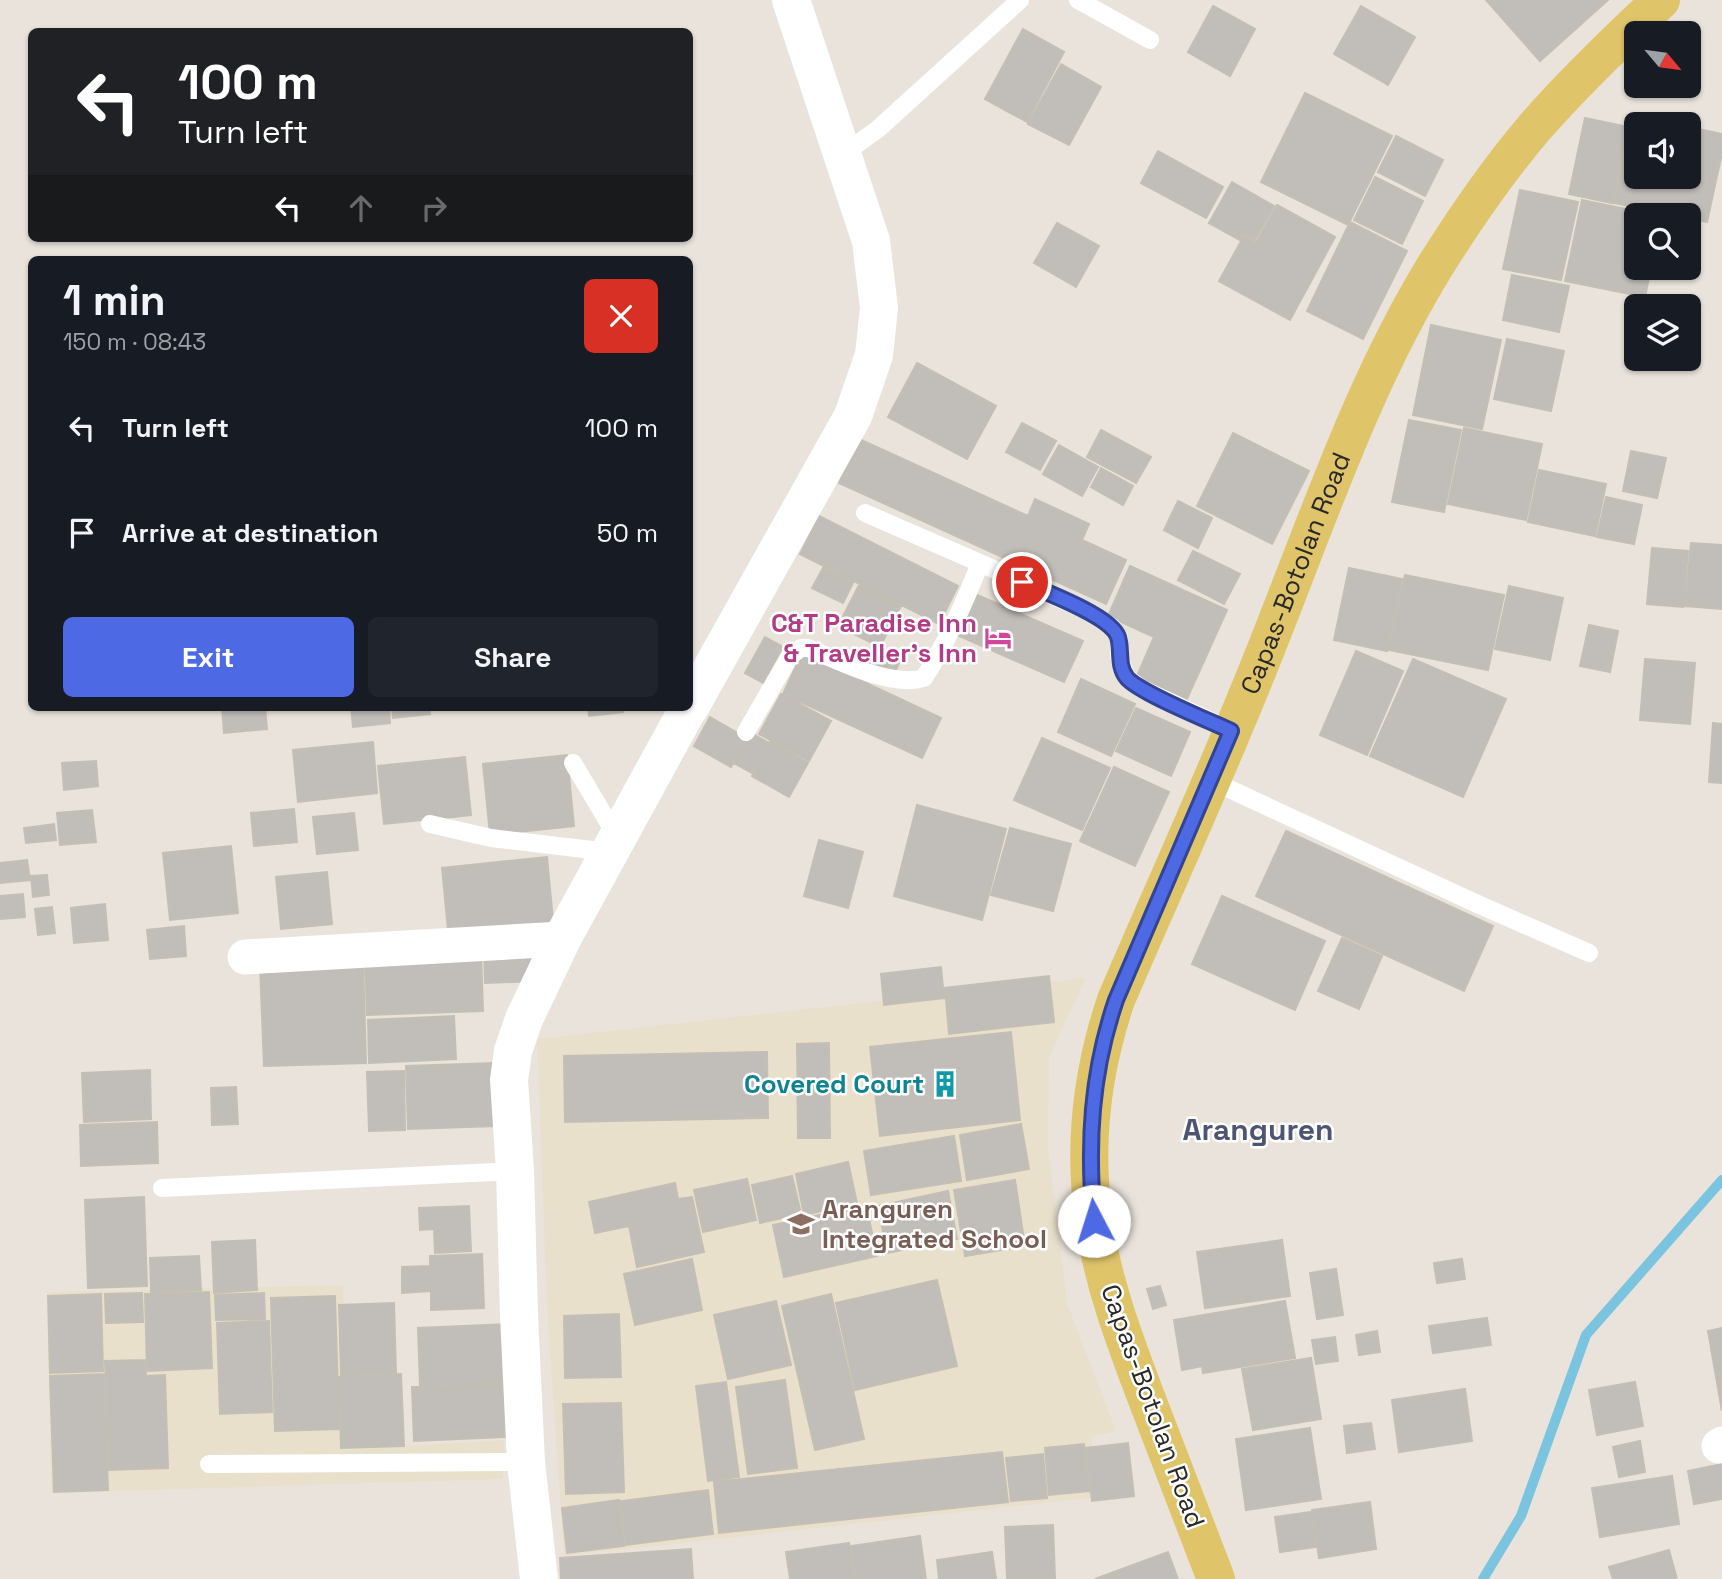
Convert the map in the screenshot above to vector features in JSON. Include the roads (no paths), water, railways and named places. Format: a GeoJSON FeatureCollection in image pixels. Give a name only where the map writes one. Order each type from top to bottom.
{"type":"FeatureCollection","features":[{"type":"Feature","properties":{"kind":"main road","name":"Capas-Botolan Road"},"geometry":{"type":"LineString","coordinates":[[1216,1579],[1120,1325],[1102,1263],[1094,1221],[1090,1174],[1093,1096],[1106,1030],[1116,1000],[1231,731],[1350,438],[1385,360],[1437,263],[1491,184],[1535,127],[1587,71],[1661,0]]}},
{"type":"Feature","properties":{"kind":"street"},"geometry":{"type":"LineString","coordinates":[[693,700],[853,416],[874,355],[879,308],[871,241],[791,0]]}},
{"type":"Feature","properties":{"kind":"street"},"geometry":{"type":"LineString","coordinates":[[539,1579],[526,1462],[509,1080],[513,1051],[524,1018],[562,939],[687,711]]}},
{"type":"Feature","properties":{"kind":"street"},"geometry":{"type":"LineString","coordinates":[[245,957],[562,939]]}},
{"type":"Feature","properties":{"kind":"lane"},"geometry":{"type":"LineString","coordinates":[[842,155],[878,129],[1020,0]]}},
{"type":"Feature","properties":{"kind":"lane"},"geometry":{"type":"LineString","coordinates":[[1078,0],[1150,40]]}},
{"type":"Feature","properties":{"kind":"lane"},"geometry":{"type":"LineString","coordinates":[[865,513],[1085,610],[1112,627],[1119,638],[1119,656],[1126,677],[1142,689],[1231,731]]}},
{"type":"Feature","properties":{"kind":"lane"},"geometry":{"type":"LineString","coordinates":[[746,732],[790,656],[801,648],[808,648],[863,671],[915,681],[924,678],[969,592],[980,563]]}},
{"type":"Feature","properties":{"kind":"lane"},"geometry":{"type":"LineString","coordinates":[[430,824],[491,838],[613,844],[573,763]]}},
{"type":"Feature","properties":{"kind":"lane"},"geometry":{"type":"LineString","coordinates":[[1210,780],[1589,953]]}},
{"type":"Feature","properties":{"kind":"lane"},"geometry":{"type":"LineString","coordinates":[[162,1188],[515,1171]]}},
{"type":"Feature","properties":{"kind":"lane"},"geometry":{"type":"LineString","coordinates":[[209,1464],[526,1462]]}},
{"type":"Feature","properties":{"kind":"waterway"},"geometry":{"type":"LineString","coordinates":[[1483,1579],[1521,1516],[1586,1335],[1722,1180]]}},
{"type":"Feature","properties":{"kind":"place","name":"C&T Paradise Inn & Traveller's Inn"},"geometry":{"type":"Point","coordinates":[998,638]}},
{"type":"Feature","properties":{"kind":"place","name":"Covered Court"},"geometry":{"type":"Point","coordinates":[945,1084]}},
{"type":"Feature","properties":{"kind":"place","name":"Aranguren Integrated School"},"geometry":{"type":"Point","coordinates":[801,1224]}},
{"type":"Feature","properties":{"kind":"district","name":"Aranguren"},"geometry":{"type":"Point","coordinates":[1258,1129]}}]}
